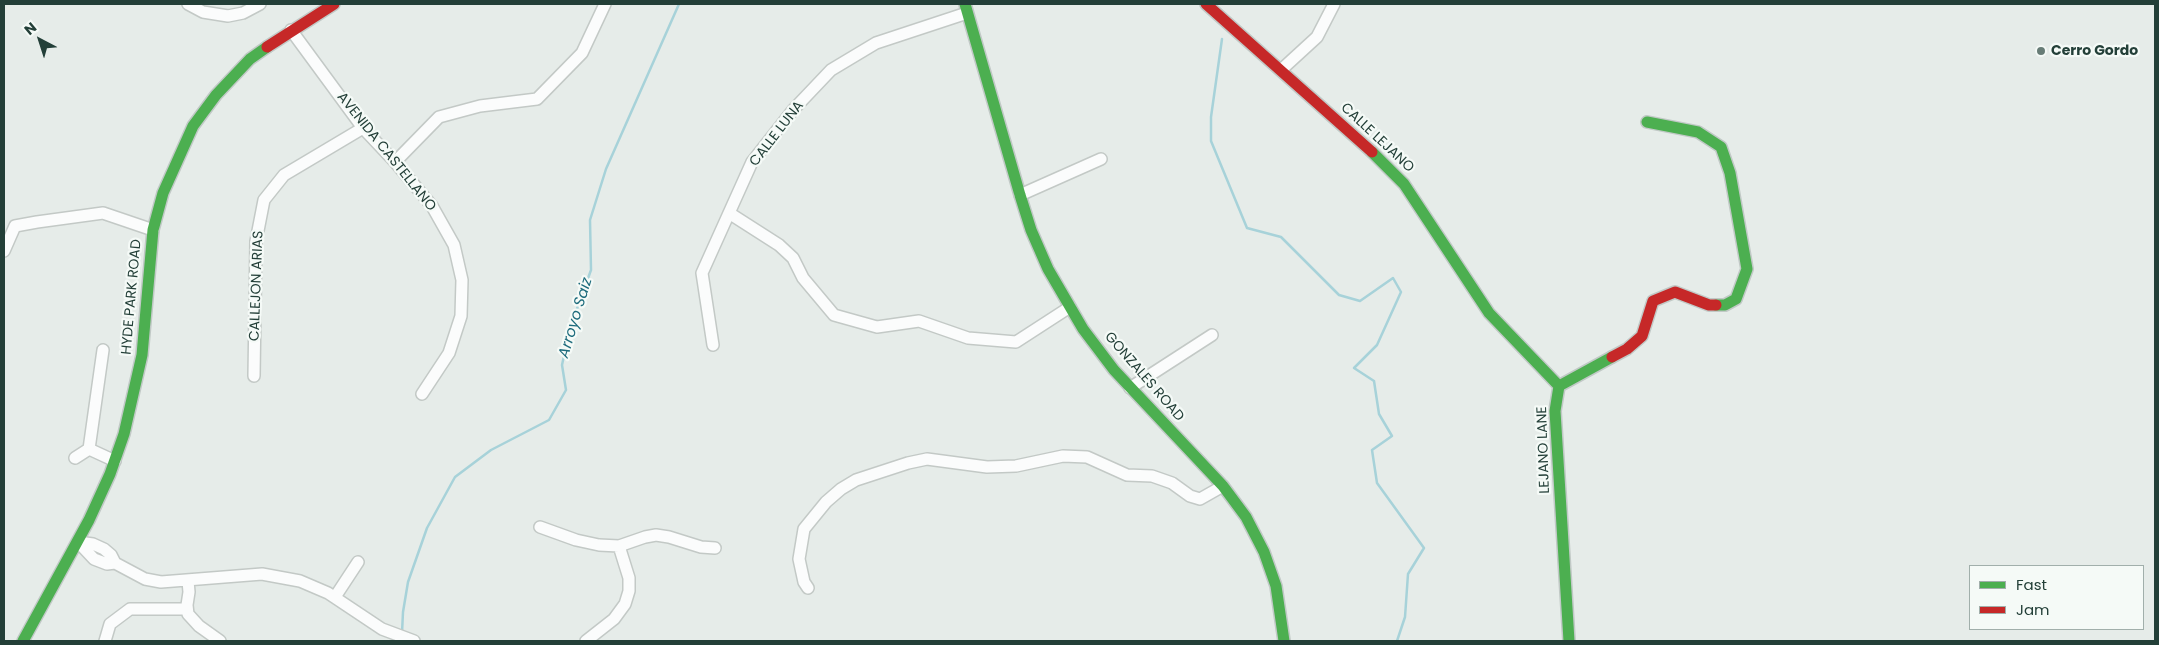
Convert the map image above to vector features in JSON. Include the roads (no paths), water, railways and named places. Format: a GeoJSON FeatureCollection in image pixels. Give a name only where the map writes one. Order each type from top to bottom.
{"type":"FeatureCollection","features":[{"type":"Feature","properties":{"kind":"street"},"geometry":{"type":"LineString","coordinates":[[188,4],[203,12],[228,16],[243,13],[260,4]]}},
{"type":"Feature","properties":{"kind":"street","name":"HYDE PARK ROAD"},"geometry":{"type":"LineString","coordinates":[[23,641],[78,542],[98,502],[115,461],[132,406],[142,355],[154,230],[163,193],[193,126],[216,95],[250,60],[291,30],[334,4]]}},
{"type":"Feature","properties":{"kind":"street"},"geometry":{"type":"LineString","coordinates":[[395,162],[439,117],[480,106],[537,99],[582,53],[605,4]]}},
{"type":"Feature","properties":{"kind":"street","name":"CALLE LEJANO"},"geometry":{"type":"LineString","coordinates":[[1206,4],[1358,139],[1404,184],[1489,313],[1559,386]]}},
{"type":"Feature","properties":{"kind":"street"},"geometry":{"type":"LineString","coordinates":[[1281,70],[1317,37],[1334,4]]}},
{"type":"Feature","properties":{"kind":"street","name":"GONZALES ROAD"},"geometry":{"type":"LineString","coordinates":[[966,8],[1020,195],[1031,230],[1048,269],[1098,350],[1130,388],[1223,486],[1246,517],[1264,552],[1278,594],[1284,641]]}},
{"type":"Feature","properties":{"kind":"street","name":"CALLE LUNA"},"geometry":{"type":"LineString","coordinates":[[713,345],[702,273],[752,162],[793,110],[831,70],[876,43],[966,8]]}},
{"type":"Feature","properties":{"kind":"street","name":"AVENIDA CASTELLANO"},"geometry":{"type":"LineString","coordinates":[[291,30],[363,128],[432,206],[454,245],[462,280],[461,316],[448,353],[422,394]]}},
{"type":"Feature","properties":{"kind":"street"},"geometry":{"type":"LineString","coordinates":[[1559,386],[1627,349],[1642,336],[1653,301],[1675,292],[1710,305],[1725,305],[1736,299],[1747,269],[1730,173],[1721,147],[1698,132],[1647,122]]}},
{"type":"Feature","properties":{"kind":"street","name":"CALLEJON ARIAS"},"geometry":{"type":"LineString","coordinates":[[254,376],[256,241],[264,200],[284,175],[363,128]]}},
{"type":"Feature","properties":{"kind":"street"},"geometry":{"type":"LineString","coordinates":[[1020,195],[1101,159]]}},
{"type":"Feature","properties":{"kind":"street"},"geometry":{"type":"LineString","coordinates":[[4,251],[15,226],[44,220],[103,213],[154,230]]}},
{"type":"Feature","properties":{"kind":"street"},"geometry":{"type":"LineString","coordinates":[[729,213],[779,245],[793,258],[803,278],[834,316],[877,327],[919,321],[968,338],[1016,342],[1070,307]]}},
{"type":"Feature","properties":{"kind":"street"},"geometry":{"type":"LineString","coordinates":[[1130,388],[1212,335]]}},
{"type":"Feature","properties":{"kind":"street"},"geometry":{"type":"LineString","coordinates":[[90,449],[103,350]]}},
{"type":"Feature","properties":{"kind":"street","name":"LEJANO LANE"},"geometry":{"type":"LineString","coordinates":[[1559,386],[1555,411],[1569,641]]}},
{"type":"Feature","properties":{"kind":"street"},"geometry":{"type":"LineString","coordinates":[[90,449],[115,461]]}},
{"type":"Feature","properties":{"kind":"street"},"geometry":{"type":"LineString","coordinates":[[75,458],[90,449]]}},
{"type":"Feature","properties":{"kind":"street"},"geometry":{"type":"LineString","coordinates":[[808,588],[804,582],[799,559],[804,529],[826,502],[841,489],[856,480],[908,463],[926,459],[987,467],[1016,466],[1063,456],[1087,457],[1128,475],[1152,476],[1172,483],[1190,496],[1200,499],[1223,486]]}},
{"type":"Feature","properties":{"kind":"street"},"geometry":{"type":"LineString","coordinates":[[540,527],[587,543],[619,546],[656,535],[702,547],[714,548]]}},
{"type":"Feature","properties":{"kind":"street"},"geometry":{"type":"LineString","coordinates":[[78,542],[94,560],[107,564],[115,563],[153,581],[188,581],[253,575],[277,576],[306,583],[335,597],[375,626],[395,636],[414,641]]}},
{"type":"Feature","properties":{"kind":"street"},"geometry":{"type":"LineString","coordinates":[[586,641],[614,619],[625,604],[629,578],[619,546]]}},
{"type":"Feature","properties":{"kind":"street"},"geometry":{"type":"LineString","coordinates":[[335,597],[358,562]]}},
{"type":"Feature","properties":{"kind":"street"},"geometry":{"type":"LineString","coordinates":[[188,581],[187,610],[195,623],[220,641]]}},
{"type":"Feature","properties":{"kind":"street"},"geometry":{"type":"LineString","coordinates":[[105,641],[110,624],[130,609],[187,610]]}},
{"type":"Feature","properties":{"kind":"waterway","name":"Arroyo Saiz"},"geometry":{"type":"LineString","coordinates":[[402,633],[408,582],[427,528],[455,477],[491,450],[549,420],[566,390],[562,365],[570,328],[591,270],[590,220],[606,169],[679,4]]}},
{"type":"Feature","properties":{"kind":"waterway"},"geometry":{"type":"LineString","coordinates":[[1222,39],[1211,117],[1211,141],[1247,228],[1281,237],[1339,295],[1360,301],[1393,278],[1401,292],[1377,345],[1354,368],[1374,381],[1379,414],[1392,436],[1372,450],[1377,483],[1424,548],[1408,574],[1405,617],[1397,641]]}},
{"type":"Feature","properties":{"kind":"place","name":"Cerro Gordo"},"geometry":{"type":"Point","coordinates":[2041,51]}}]}
